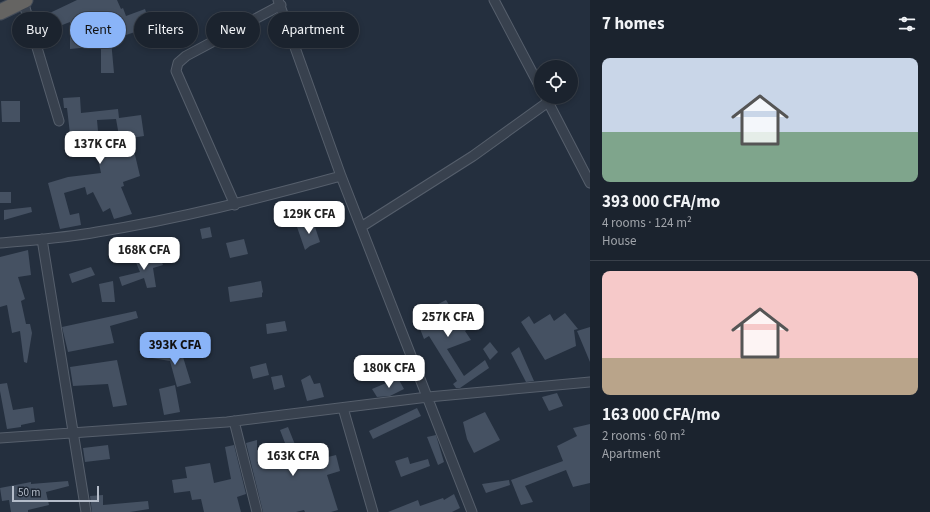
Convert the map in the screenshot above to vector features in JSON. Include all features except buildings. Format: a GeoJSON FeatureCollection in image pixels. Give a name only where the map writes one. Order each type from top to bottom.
{"type":"FeatureCollection","features":[{"type":"Feature","properties":{"kind":"highway"},"geometry":{"type":"LineString","coordinates":[[0,12],[24,1]]}},
{"type":"Feature","properties":{"kind":"street"},"geometry":{"type":"LineString","coordinates":[[494,0],[534,76]]}},
{"type":"Feature","properties":{"kind":"street"},"geometry":{"type":"LineString","coordinates":[[24,1],[59,121]]}},
{"type":"Feature","properties":{"kind":"street"},"geometry":{"type":"LineString","coordinates":[[234,205],[176,71],[178,63],[186,56],[280,3],[341,176],[472,512]]}},
{"type":"Feature","properties":{"kind":"street"},"geometry":{"type":"LineString","coordinates":[[361,226],[473,156],[541,104]]}},
{"type":"Feature","properties":{"kind":"street"},"geometry":{"type":"LineString","coordinates":[[548,104],[590,183]]}},
{"type":"Feature","properties":{"kind":"street"},"geometry":{"type":"LineString","coordinates":[[0,243],[96,232],[234,205],[341,176]]}},
{"type":"Feature","properties":{"kind":"street"},"geometry":{"type":"LineString","coordinates":[[42,239],[72,433],[86,512]]}},
{"type":"Feature","properties":{"kind":"street"},"geometry":{"type":"LineString","coordinates":[[0,438],[234,421],[428,397],[590,382]]}},
{"type":"Feature","properties":{"kind":"street"},"geometry":{"type":"LineString","coordinates":[[343,408],[373,512]]}},
{"type":"Feature","properties":{"kind":"street"},"geometry":{"type":"LineString","coordinates":[[234,421],[257,512]]}}]}
